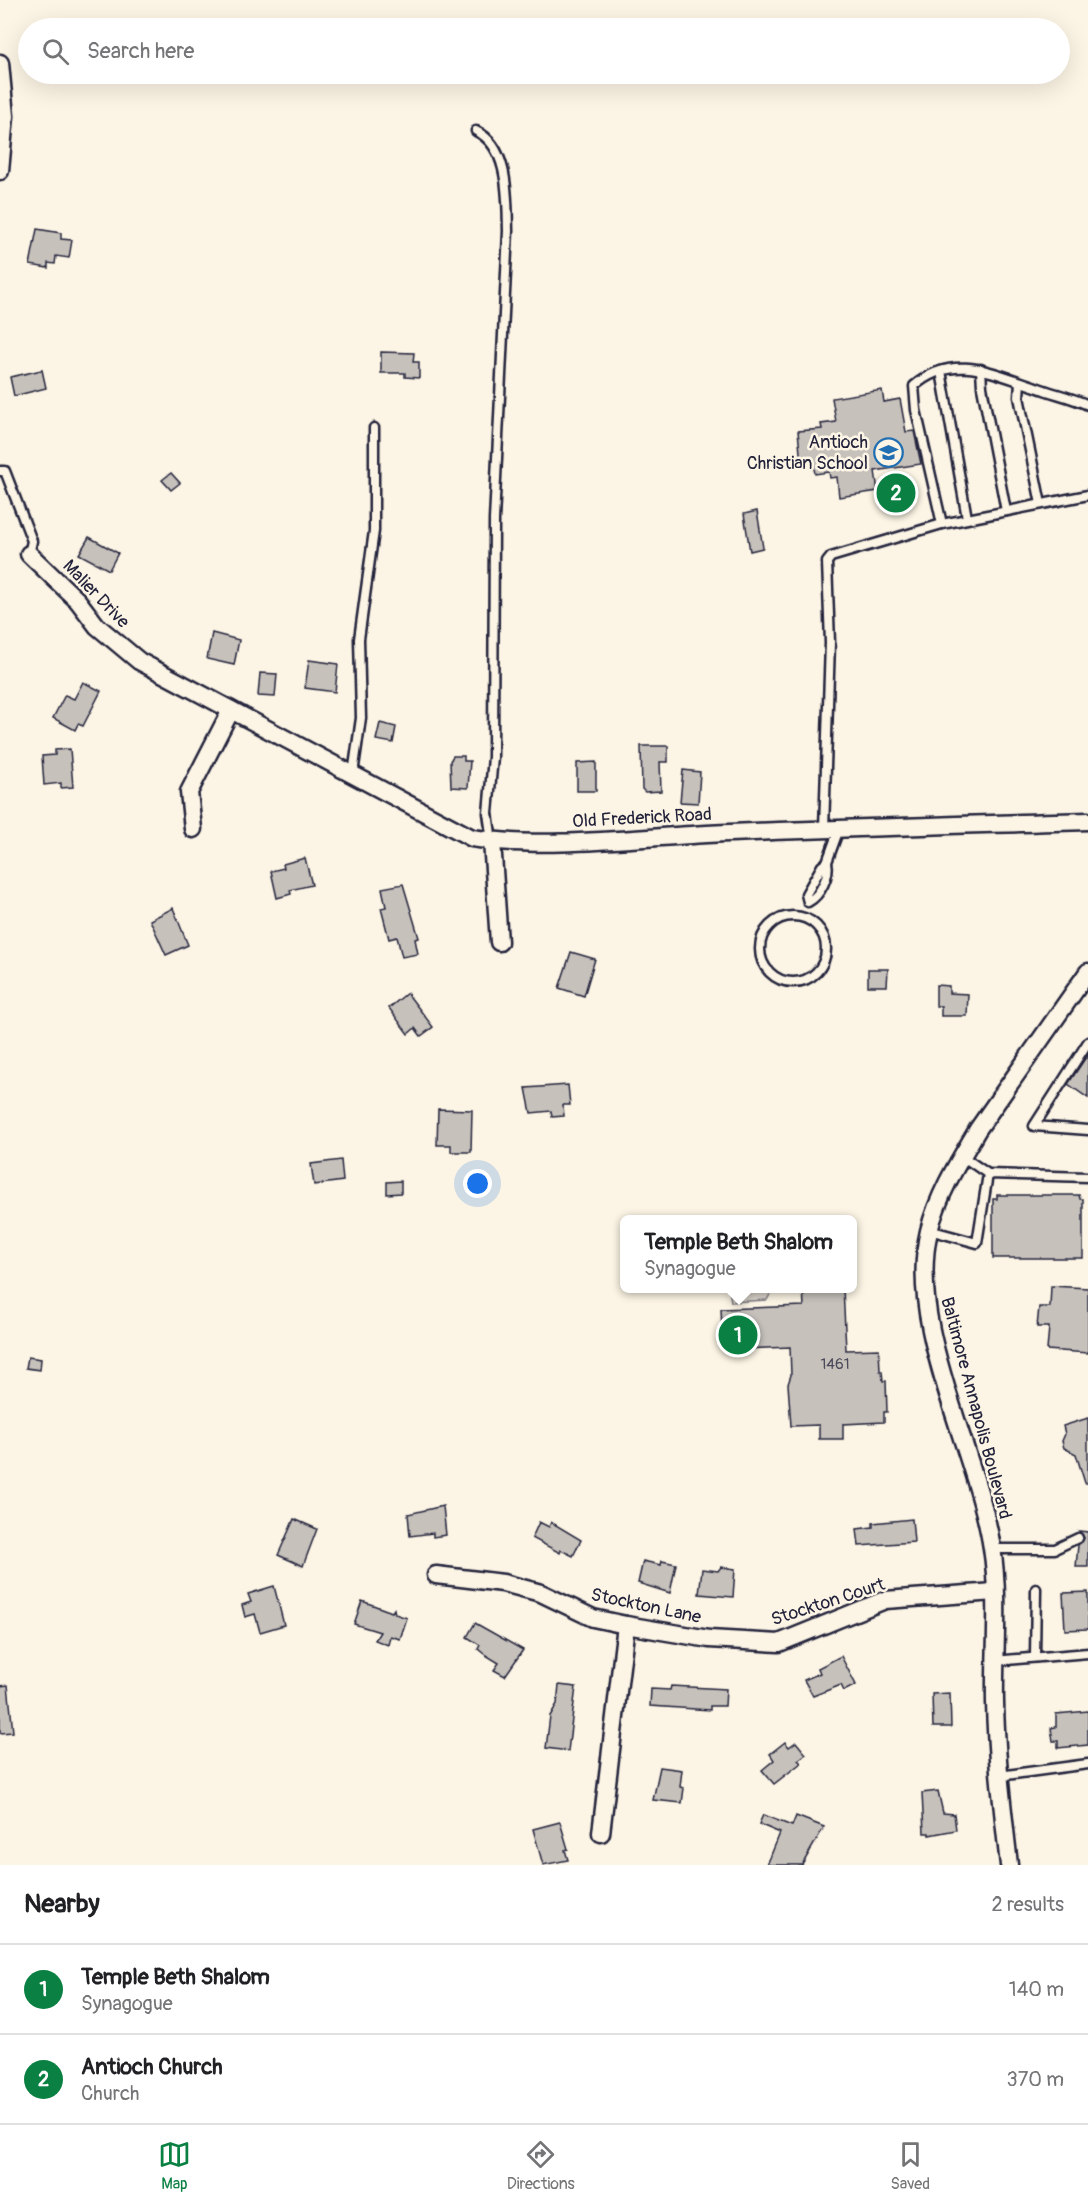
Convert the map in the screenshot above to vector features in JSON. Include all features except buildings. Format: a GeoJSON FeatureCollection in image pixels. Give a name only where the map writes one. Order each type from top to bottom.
{"type":"FeatureCollection","features":[{"type":"Feature","properties":{"kind":"street"},"geometry":{"type":"LineString","coordinates":[[0,63],[5,116],[0,171]]}},
{"type":"Feature","properties":{"kind":"street","name":"Malier Drive"},"geometry":{"type":"LineString","coordinates":[[29,554],[78,601],[97,627],[115,644],[139,661],[231,710]]}},
{"type":"Feature","properties":{"kind":"street"},"geometry":{"type":"LineString","coordinates":[[193,829],[189,792],[231,710]]}},
{"type":"Feature","properties":{"kind":"street","name":"Old Frederick Road"},"geometry":{"type":"LineString","coordinates":[[231,710],[353,774],[453,831],[492,842],[1088,821]]}},
{"type":"Feature","properties":{"kind":"street"},"geometry":{"type":"LineString","coordinates":[[492,842],[499,942]]}},
{"type":"Feature","properties":{"kind":"street","name":"Baltimore Annapolis Boulevard"},"geometry":{"type":"LineString","coordinates":[[1009,1865],[999,1776],[992,1549],[970,1461],[929,1321],[923,1266],[929,1230],[936,1207],[962,1156],[978,1129],[1088,972]]}},
{"type":"Feature","properties":{"kind":"street","name":"Stockton Lane"},"geometry":{"type":"LineString","coordinates":[[436,1575],[503,1583],[541,1593],[593,1618],[710,1639]]}},
{"type":"Feature","properties":{"kind":"street","name":"Stockton Court"},"geometry":{"type":"LineString","coordinates":[[710,1639],[778,1643],[885,1600],[995,1592]]}},
{"type":"Feature","properties":{"kind":"street"},"geometry":{"type":"LineString","coordinates":[[601,1833],[626,1625]]}},
{"type":"Feature","properties":{"kind":"lane"},"geometry":{"type":"LineString","coordinates":[[476,132],[484,135],[497,152],[506,193],[508,231],[494,520],[493,757],[488,813],[492,842]]}},
{"type":"Feature","properties":{"kind":"lane"},"geometry":{"type":"LineString","coordinates":[[942,524],[916,410],[914,386],[928,373],[955,367],[981,369],[1068,396],[1088,405]]}},
{"type":"Feature","properties":{"kind":"lane"},"geometry":{"type":"LineString","coordinates":[[981,369],[1006,511]]}},
{"type":"Feature","properties":{"kind":"lane"},"geometry":{"type":"LineString","coordinates":[[941,370],[967,518]]}},
{"type":"Feature","properties":{"kind":"lane"},"geometry":{"type":"LineString","coordinates":[[1020,382],[1019,397],[1041,504]]}},
{"type":"Feature","properties":{"kind":"lane"},"geometry":{"type":"LineString","coordinates":[[353,774],[361,718],[359,639],[374,531],[374,428]]}},
{"type":"Feature","properties":{"kind":"lane"},"geometry":{"type":"LineString","coordinates":[[0,471],[5,471],[32,541],[29,554]]}},
{"type":"Feature","properties":{"kind":"lane"},"geometry":{"type":"LineString","coordinates":[[802,918],[808,902],[806,894],[822,866],[827,862],[832,829],[827,562],[831,557],[942,524],[1088,495]]}},
{"type":"Feature","properties":{"kind":"lane"},"geometry":{"type":"LineString","coordinates":[[781,918],[802,918],[820,930],[826,951],[823,962],[809,978],[787,982],[768,971],[760,952],[760,941],[765,932],[781,918]]}},
{"type":"Feature","properties":{"kind":"lane"},"geometry":{"type":"LineString","coordinates":[[1088,1042],[1034,1126],[1088,1130]]}},
{"type":"Feature","properties":{"kind":"lane"},"geometry":{"type":"LineString","coordinates":[[962,1156],[988,1174],[1088,1177]]}},
{"type":"Feature","properties":{"kind":"lane"},"geometry":{"type":"LineString","coordinates":[[929,1230],[977,1243],[988,1174]]}},
{"type":"Feature","properties":{"kind":"lane"},"geometry":{"type":"LineString","coordinates":[[992,1549],[1054,1549],[1078,1538]]}},
{"type":"Feature","properties":{"kind":"lane"},"geometry":{"type":"LineString","coordinates":[[1035,1657],[1036,1589]]}},
{"type":"Feature","properties":{"kind":"lane"},"geometry":{"type":"LineString","coordinates":[[994,1660],[1088,1653]]}},
{"type":"Feature","properties":{"kind":"lane"},"geometry":{"type":"LineString","coordinates":[[999,1776],[1088,1764]]}},
{"type":"Feature","properties":{"kind":"shaded area"},"geometry":{"type":"Polygon","coordinates":[[[730,1293],[771,1293],[767,1300],[731,1302],[730,1293]]]}},
{"type":"Feature","properties":{"kind":"place","name":"Antioch Christian School"},"geometry":{"type":"Point","coordinates":[889,452]}},
{"type":"Feature","properties":{"kind":"place","name":"Antioch Church"},"geometry":{"type":"Point","coordinates":[896,493]}},
{"type":"Feature","properties":{"kind":"place","name":"Temple Beth Shalom"},"geometry":{"type":"Point","coordinates":[738,1335]}}]}
